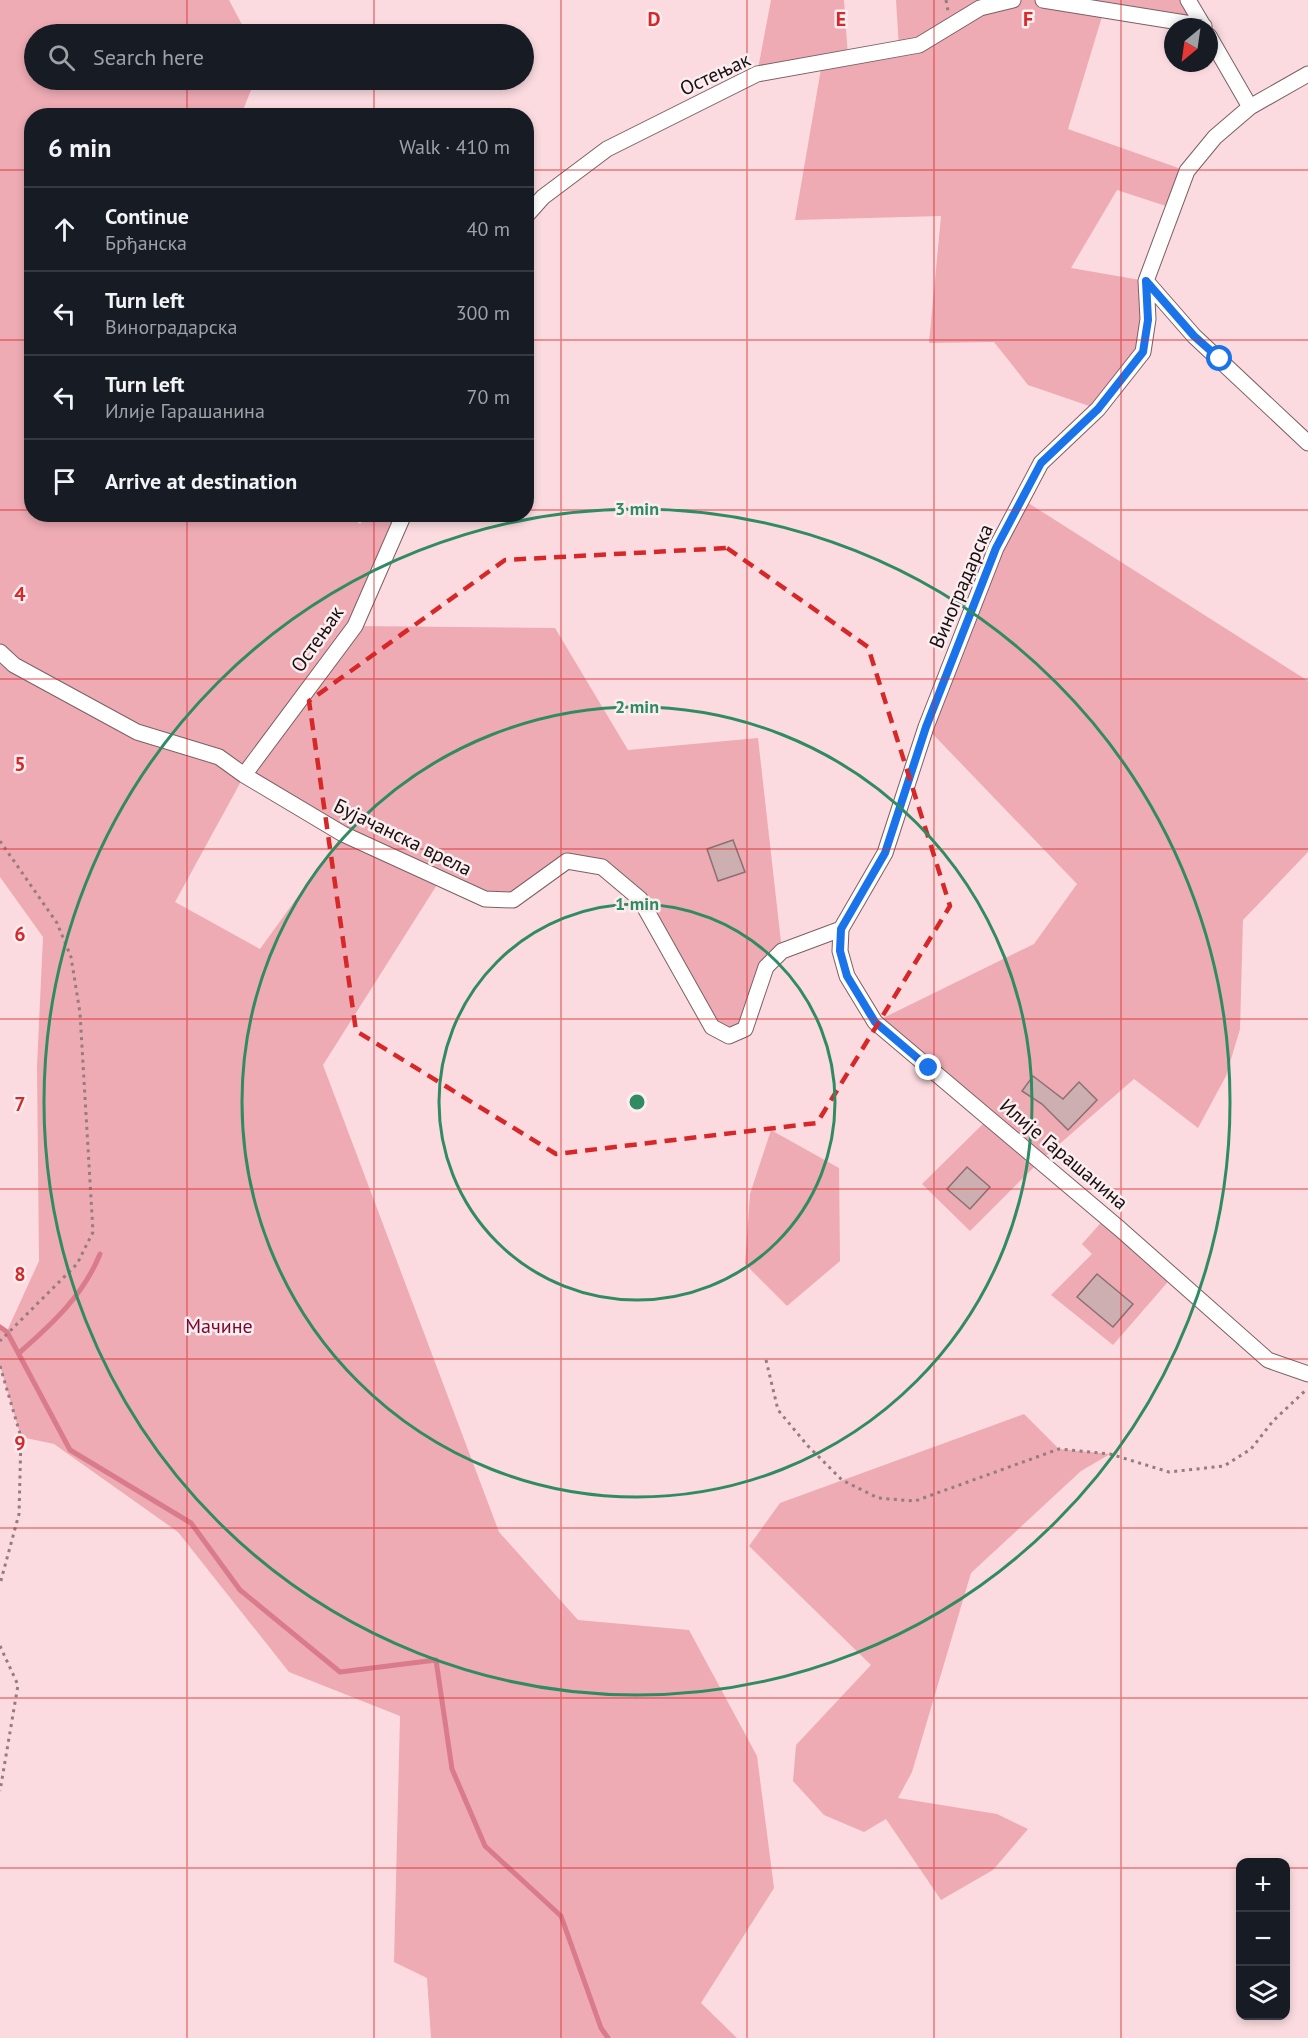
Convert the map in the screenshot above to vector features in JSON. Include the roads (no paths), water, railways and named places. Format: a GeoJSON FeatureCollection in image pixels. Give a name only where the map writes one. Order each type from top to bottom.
{"type":"FeatureCollection","features":[{"type":"Feature","properties":{"kind":"street","name":"Остењак"},"geometry":{"type":"LineString","coordinates":[[534,207],[543,197],[607,149],[758,74],[919,45],[980,8],[1012,0]]}},
{"type":"Feature","properties":{"kind":"street"},"geometry":{"type":"LineString","coordinates":[[1043,0],[1164,20]]}},
{"type":"Feature","properties":{"kind":"street"},"geometry":{"type":"LineString","coordinates":[[1188,0],[1199,18]]}},
{"type":"Feature","properties":{"kind":"street"},"geometry":{"type":"LineString","coordinates":[[1218,52],[1250,107]]}},
{"type":"Feature","properties":{"kind":"street","name":"Виноградарска"},"geometry":{"type":"LineString","coordinates":[[841,929],[885,853],[926,727],[992,560],[1041,463],[1098,409],[1143,352],[1148,320],[1146,281],[1187,171],[1215,137],[1250,107],[1308,74]]}},
{"type":"Feature","properties":{"kind":"street"},"geometry":{"type":"LineString","coordinates":[[1146,281],[1194,336],[1308,443]]}},
{"type":"Feature","properties":{"kind":"street","name":"Остењак"},"geometry":{"type":"LineString","coordinates":[[244,776],[355,626],[400,522]]}},
{"type":"Feature","properties":{"kind":"street","name":"Бујачанска врела"},"geometry":{"type":"LineString","coordinates":[[0,652],[14,665],[137,732],[219,757],[244,776],[343,834],[485,899],[513,900],[567,861],[602,867],[640,899],[712,1027],[729,1036],[745,1029],[766,967],[782,951],[841,929]]}},
{"type":"Feature","properties":{"kind":"street","name":"Илије Гарашанина"},"geometry":{"type":"LineString","coordinates":[[841,929],[840,951],[847,976],[875,1022],[1120,1229],[1268,1360],[1308,1374]]}},
{"type":"Feature","properties":{"kind":"waterway"},"geometry":{"type":"LineString","coordinates":[[19,1353],[55,1320],[76,1296],[100,1254]]}},
{"type":"Feature","properties":{"kind":"waterway"},"geometry":{"type":"LineString","coordinates":[[0,1327],[7,1332],[70,1450],[191,1523],[240,1590],[340,1672],[436,1660],[452,1769],[485,1846],[561,1916],[601,2028],[608,2038]]}},
{"type":"Feature","properties":{"kind":"park label","name":"Мачине"},"geometry":{"type":"Point","coordinates":[219,1326]}}]}
